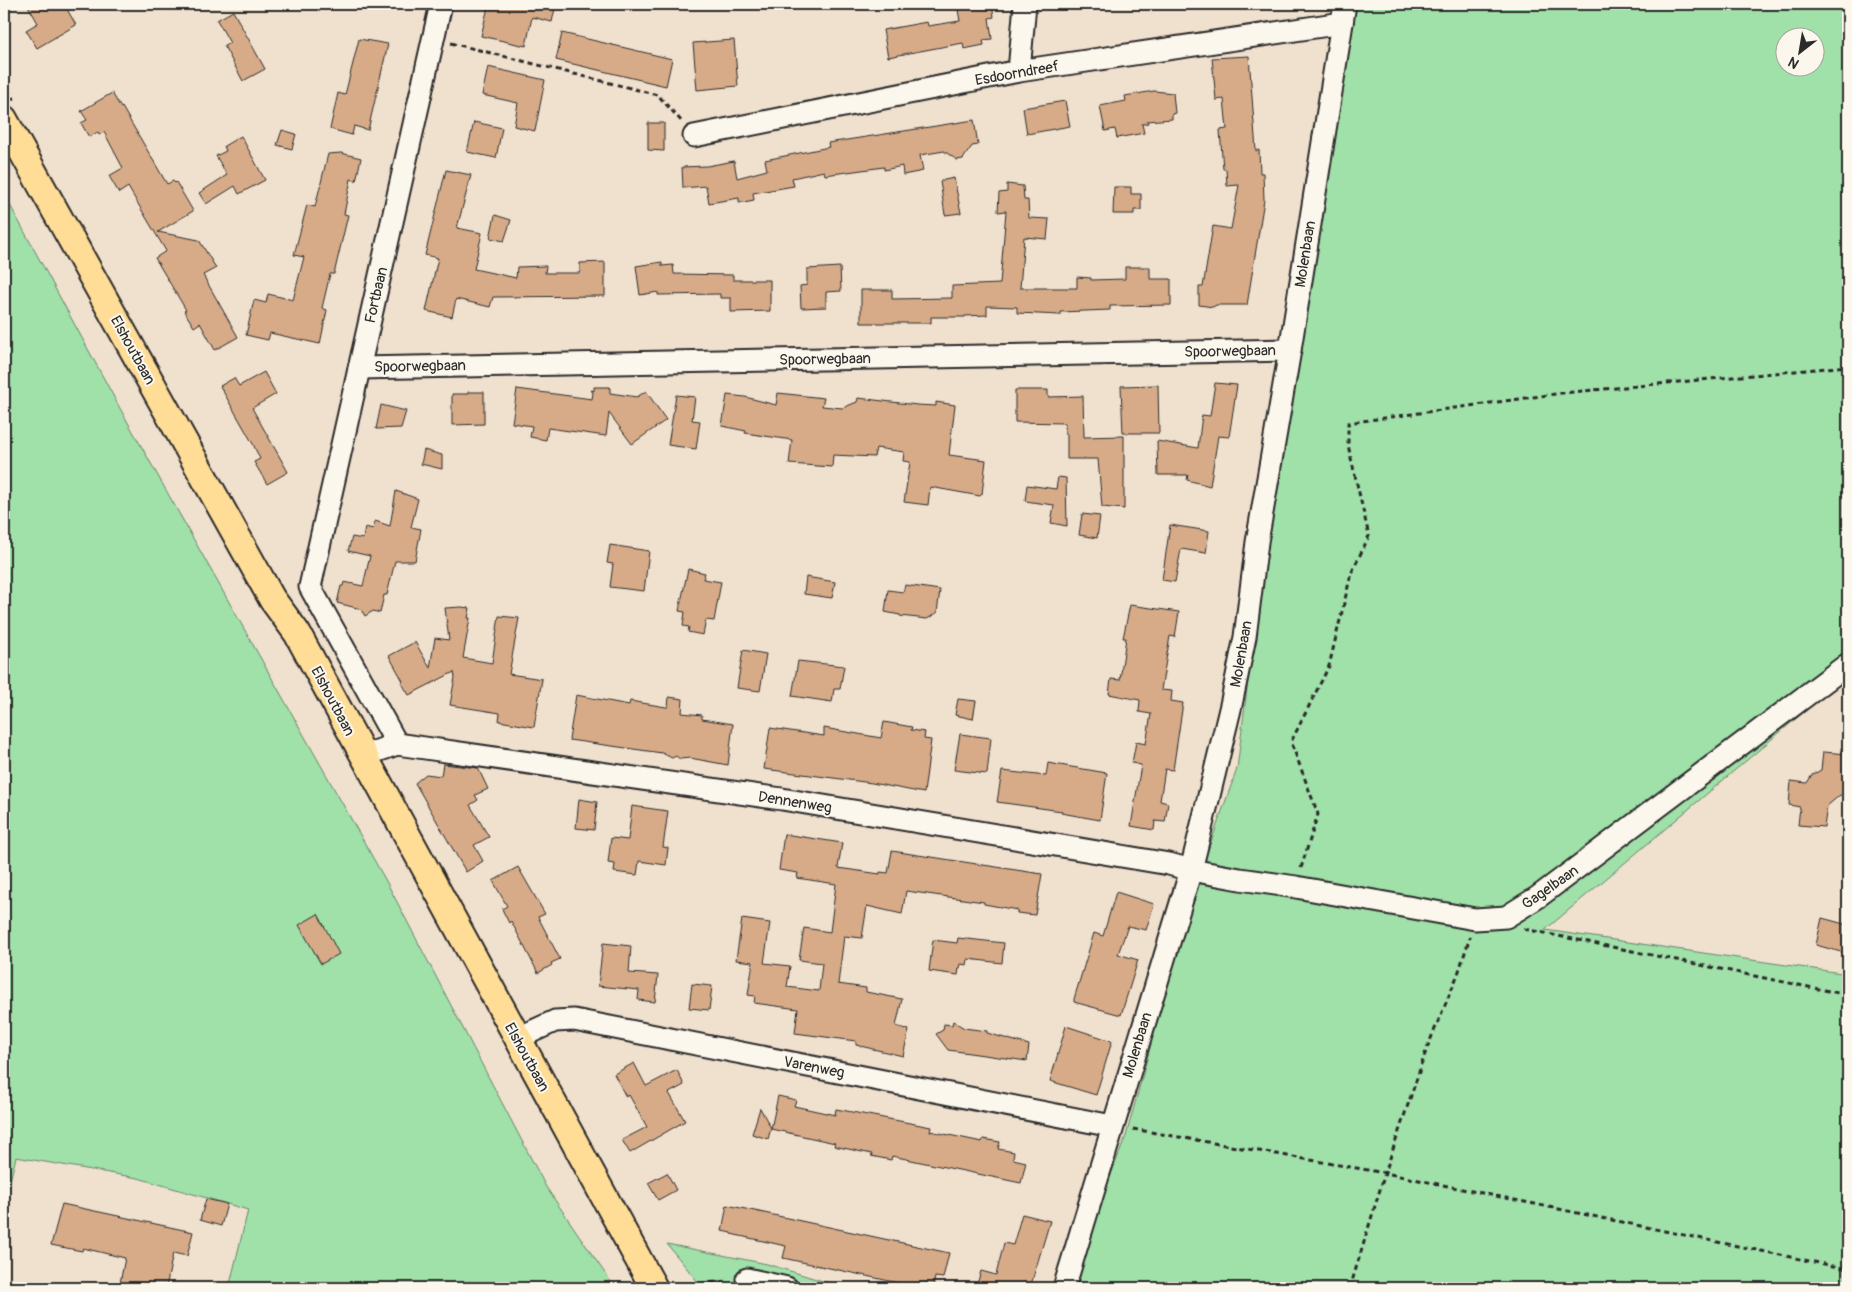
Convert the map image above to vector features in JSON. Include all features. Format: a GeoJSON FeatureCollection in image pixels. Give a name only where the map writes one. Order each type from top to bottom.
{"type":"FeatureCollection","features":[{"type":"Feature","properties":{"kind":"main road","name":"Elshoutbaan"},"geometry":{"type":"LineString","coordinates":[[4,119],[272,599],[297,633],[654,1288]]}},
{"type":"Feature","properties":{"kind":"street","name":"Fortbaan"},"geometry":{"type":"LineString","coordinates":[[397,744],[310,587],[441,4]]}},
{"type":"Feature","properties":{"kind":"street"},"geometry":{"type":"LineString","coordinates":[[1019,71],[1025,4]]}},
{"type":"Feature","properties":{"kind":"street","name":"Esdoorndreef"},"geometry":{"type":"LineString","coordinates":[[694,136],[1019,71],[1343,13]]}},
{"type":"Feature","properties":{"kind":"street","name":"Molenbaan"},"geometry":{"type":"LineString","coordinates":[[1064,1288],[1191,870],[1232,705],[1245,637],[1257,542],[1290,350],[1343,13]]}},
{"type":"Feature","properties":{"kind":"street","name":"Spoorwegbaan"},"geometry":{"type":"LineString","coordinates":[[359,368],[1290,350]]}},
{"type":"Feature","properties":{"kind":"street","name":"Gagelbaan"},"geometry":{"type":"LineString","coordinates":[[1191,870],[1475,919],[1506,917],[1538,897],[1848,664]]}},
{"type":"Feature","properties":{"kind":"street"},"geometry":{"type":"LineString","coordinates":[[363,756],[397,744]]}},
{"type":"Feature","properties":{"kind":"street","name":"Dennenweg"},"geometry":{"type":"LineString","coordinates":[[397,744],[791,801],[1169,864],[1191,870]]}},
{"type":"Feature","properties":{"kind":"street","name":"Varenweg"},"geometry":{"type":"LineString","coordinates":[[518,1038],[555,1021],[574,1020],[1112,1126]]}},
{"type":"Feature","properties":{"kind":"street"},"geometry":{"type":"LineString","coordinates":[[746,1279],[787,1288]]}},
{"type":"Feature","properties":{"kind":"path"},"geometry":{"type":"LineString","coordinates":[[432,38],[658,95],[694,136]]}},
{"type":"Feature","properties":{"kind":"path"},"geometry":{"type":"LineString","coordinates":[[1296,887],[1318,814],[1291,742],[1329,666],[1351,574],[1369,536],[1348,445],[1348,423],[1562,393],[1848,366]]}},
{"type":"Feature","properties":{"kind":"path"},"geometry":{"type":"LineString","coordinates":[[1350,1288],[1426,1048],[1458,974],[1475,919]]}},
{"type":"Feature","properties":{"kind":"path"},"geometry":{"type":"LineString","coordinates":[[1523,928],[1848,995]]}},
{"type":"Feature","properties":{"kind":"path"},"geometry":{"type":"LineString","coordinates":[[1112,1126],[1385,1173],[1848,1270]]}},
{"type":"Feature","properties":{"kind":"path"},"geometry":{"type":"LineString","coordinates":[[654,1288],[746,1279]]}},
{"type":"Feature","properties":{"kind":"green space"},"geometry":{"type":"Polygon","coordinates":[[[1345,4],[1848,4],[1848,675],[1545,930],[1848,974],[1848,1288],[1067,1288],[1126,1136],[1191,898],[1237,769],[1255,624],[1345,4]]]}},
{"type":"Feature","properties":{"kind":"green space"},"geometry":{"type":"Polygon","coordinates":[[[4,194],[122,412],[386,881],[546,1187],[615,1288],[229,1288],[248,1210],[138,1178],[16,1157],[4,1205],[4,194]]]}},
{"type":"Feature","properties":{"kind":"green space"},"geometry":{"type":"Polygon","coordinates":[[[667,1244],[767,1264],[846,1288],[703,1288],[667,1244]]]}},
{"type":"Feature","properties":{"kind":"building"},"geometry":{"type":"Polygon","coordinates":[[[27,4],[64,4],[76,25],[37,48],[26,30],[38,23],[27,4]]]}},
{"type":"Feature","properties":{"kind":"building"},"geometry":{"type":"Polygon","coordinates":[[[495,4],[556,4],[552,22],[532,17],[526,46],[481,36],[488,7],[494,9],[495,4]]]}},
{"type":"Feature","properties":{"kind":"building"},"geometry":{"type":"Polygon","coordinates":[[[962,4],[992,4],[994,17],[989,18],[992,39],[983,40],[984,45],[964,49],[963,43],[888,57],[883,30],[927,22],[928,26],[960,21],[958,10],[963,9],[962,4]]]}},
{"type":"Feature","properties":{"kind":"building"},"geometry":{"type":"Polygon","coordinates":[[[233,11],[265,69],[243,81],[224,46],[230,43],[217,20],[233,11]]]}},
{"type":"Feature","properties":{"kind":"building"},"geometry":{"type":"Polygon","coordinates":[[[562,33],[672,59],[666,86],[556,60],[562,33]]]}},
{"type":"Feature","properties":{"kind":"building"},"geometry":{"type":"Polygon","coordinates":[[[359,39],[388,44],[368,130],[354,126],[352,135],[330,129],[338,93],[345,95],[359,39]]]}},
{"type":"Feature","properties":{"kind":"building"},"geometry":{"type":"Polygon","coordinates":[[[734,40],[738,86],[697,90],[693,43],[734,40]]]}},
{"type":"Feature","properties":{"kind":"building"},"geometry":{"type":"Polygon","coordinates":[[[1249,56],[1256,151],[1259,150],[1260,173],[1263,173],[1264,200],[1247,305],[1216,305],[1213,307],[1199,305],[1199,287],[1203,287],[1213,226],[1231,229],[1239,185],[1227,186],[1226,169],[1223,169],[1220,130],[1227,129],[1224,99],[1216,100],[1212,58],[1249,56]]]}},
{"type":"Feature","properties":{"kind":"building"},"geometry":{"type":"Polygon","coordinates":[[[488,67],[545,80],[535,131],[514,126],[518,103],[482,95],[488,67]]]}},
{"type":"Feature","properties":{"kind":"building"},"geometry":{"type":"Polygon","coordinates":[[[1154,91],[1173,93],[1175,113],[1172,114],[1172,119],[1147,121],[1148,123],[1142,124],[1144,133],[1117,138],[1115,129],[1105,131],[1100,106],[1126,101],[1125,96],[1154,91]]]}},
{"type":"Feature","properties":{"kind":"building"},"geometry":{"type":"Polygon","coordinates":[[[112,93],[167,184],[173,181],[176,182],[193,211],[158,232],[199,240],[216,268],[203,275],[238,337],[215,350],[200,323],[194,327],[155,258],[166,251],[128,187],[119,193],[109,176],[123,168],[104,132],[99,135],[98,132],[89,137],[81,123],[87,120],[81,111],[112,93]]]}},
{"type":"Feature","properties":{"kind":"building"},"geometry":{"type":"Polygon","coordinates":[[[1065,101],[1070,126],[1027,134],[1023,108],[1065,101]]]}},
{"type":"Feature","properties":{"kind":"building"},"geometry":{"type":"Polygon","coordinates":[[[974,120],[978,145],[972,146],[963,159],[957,160],[944,151],[920,155],[923,171],[903,175],[902,166],[884,170],[884,167],[825,175],[824,171],[792,178],[794,186],[753,193],[754,200],[739,203],[739,198],[709,203],[706,186],[683,188],[682,167],[707,166],[734,161],[737,178],[767,170],[765,160],[829,147],[828,143],[974,120]]]}},
{"type":"Feature","properties":{"kind":"building"},"geometry":{"type":"Polygon","coordinates":[[[474,122],[502,128],[496,158],[467,152],[474,122]]]}},
{"type":"Feature","properties":{"kind":"building"},"geometry":{"type":"Polygon","coordinates":[[[648,123],[664,123],[664,151],[648,150],[648,123]]]}},
{"type":"Feature","properties":{"kind":"building"},"geometry":{"type":"Polygon","coordinates":[[[282,130],[296,134],[292,149],[277,145],[282,130]]]}},
{"type":"Feature","properties":{"kind":"building"},"geometry":{"type":"Polygon","coordinates":[[[241,136],[265,180],[239,194],[235,186],[206,204],[199,193],[227,175],[216,156],[226,151],[224,146],[241,136]]]}},
{"type":"Feature","properties":{"kind":"building"},"geometry":{"type":"Polygon","coordinates":[[[341,153],[361,158],[356,181],[351,179],[344,214],[348,215],[334,274],[330,274],[322,308],[327,310],[320,344],[270,333],[268,340],[246,335],[254,300],[266,303],[268,294],[293,300],[304,257],[294,255],[307,205],[315,207],[328,154],[341,153]]]}},
{"type":"Feature","properties":{"kind":"building"},"geometry":{"type":"Polygon","coordinates":[[[446,170],[471,175],[457,228],[482,233],[474,269],[516,278],[517,267],[546,266],[545,273],[580,273],[580,263],[605,262],[605,296],[493,297],[490,307],[456,299],[452,317],[426,311],[438,258],[425,255],[446,170]]]}},
{"type":"Feature","properties":{"kind":"building"},"geometry":{"type":"Polygon","coordinates":[[[954,178],[961,213],[945,215],[940,181],[954,178]]]}},
{"type":"Feature","properties":{"kind":"building"},"geometry":{"type":"Polygon","coordinates":[[[1007,184],[1023,186],[1024,200],[1028,200],[1029,218],[1049,219],[1047,239],[1024,237],[1020,288],[1077,288],[1077,277],[1091,278],[1091,280],[1125,279],[1125,267],[1150,267],[1150,279],[1171,279],[1171,305],[1110,306],[1110,310],[1060,312],[1060,315],[1017,313],[1017,307],[987,306],[987,315],[931,317],[931,323],[861,323],[861,290],[892,290],[892,299],[952,298],[952,286],[1000,284],[1006,211],[998,212],[999,193],[1007,192],[1007,184]]]}},
{"type":"Feature","properties":{"kind":"building"},"geometry":{"type":"Polygon","coordinates":[[[1114,187],[1131,187],[1131,194],[1141,194],[1141,210],[1134,210],[1134,214],[1113,214],[1114,187]]]}},
{"type":"Feature","properties":{"kind":"building"},"geometry":{"type":"Polygon","coordinates":[[[495,215],[511,220],[504,241],[490,238],[495,215]]]}},
{"type":"Feature","properties":{"kind":"building"},"geometry":{"type":"Polygon","coordinates":[[[662,262],[662,266],[673,265],[674,274],[733,275],[733,280],[770,280],[770,311],[731,312],[731,298],[720,298],[720,294],[658,295],[658,292],[640,295],[636,266],[662,262]]]}},
{"type":"Feature","properties":{"kind":"building"},"geometry":{"type":"Polygon","coordinates":[[[840,267],[841,291],[826,292],[826,307],[801,308],[800,286],[807,285],[807,269],[840,267]]]}},
{"type":"Feature","properties":{"kind":"building"},"geometry":{"type":"Polygon","coordinates":[[[264,372],[276,394],[252,408],[288,472],[267,484],[254,462],[260,459],[253,444],[220,386],[234,378],[239,386],[264,372]]]}},
{"type":"Feature","properties":{"kind":"building"},"geometry":{"type":"Polygon","coordinates":[[[1215,383],[1237,385],[1229,437],[1218,436],[1210,486],[1187,480],[1188,475],[1158,475],[1157,441],[1198,448],[1202,415],[1210,416],[1215,383]]]}},
{"type":"Feature","properties":{"kind":"building"},"geometry":{"type":"Polygon","coordinates":[[[1158,385],[1159,433],[1123,433],[1121,386],[1158,385]]]}},
{"type":"Feature","properties":{"kind":"building"},"geometry":{"type":"Polygon","coordinates":[[[594,387],[610,387],[610,393],[637,397],[646,391],[666,420],[632,444],[609,413],[606,436],[548,428],[546,440],[530,437],[532,426],[512,423],[517,389],[592,399],[593,393],[591,390],[594,391],[594,387]]]}},
{"type":"Feature","properties":{"kind":"building"},"geometry":{"type":"Polygon","coordinates":[[[1015,390],[1048,390],[1048,397],[1083,396],[1084,437],[1124,436],[1124,509],[1102,507],[1098,459],[1067,459],[1065,423],[1015,422],[1015,390]]]}},
{"type":"Feature","properties":{"kind":"building"},"geometry":{"type":"Polygon","coordinates":[[[468,392],[484,392],[484,424],[452,425],[452,394],[468,394],[468,392]]]}},
{"type":"Feature","properties":{"kind":"building"},"geometry":{"type":"Polygon","coordinates":[[[778,393],[824,398],[822,406],[842,408],[857,402],[858,398],[917,405],[936,406],[936,402],[955,405],[949,455],[986,460],[982,494],[980,496],[930,487],[928,505],[904,502],[910,462],[903,461],[904,452],[876,448],[874,457],[833,455],[832,467],[789,464],[792,440],[745,433],[746,431],[722,426],[727,395],[745,397],[776,405],[778,393]]]}},
{"type":"Feature","properties":{"kind":"building"},"geometry":{"type":"Polygon","coordinates":[[[676,395],[695,397],[692,420],[700,421],[696,449],[668,445],[676,395]]]}},
{"type":"Feature","properties":{"kind":"building"},"geometry":{"type":"Polygon","coordinates":[[[381,405],[406,411],[401,428],[376,429],[381,405]]]}},
{"type":"Feature","properties":{"kind":"building"},"geometry":{"type":"Polygon","coordinates":[[[424,450],[442,455],[442,469],[421,464],[424,450]]]}},
{"type":"Feature","properties":{"kind":"building"},"geometry":{"type":"Polygon","coordinates":[[[1058,477],[1066,478],[1067,526],[1051,523],[1054,505],[1025,501],[1027,485],[1056,489],[1058,477]]]}},
{"type":"Feature","properties":{"kind":"building"},"geometry":{"type":"Polygon","coordinates":[[[396,491],[418,499],[411,527],[421,529],[415,561],[395,561],[387,595],[384,595],[380,613],[373,611],[365,616],[361,609],[337,603],[341,586],[343,586],[344,582],[363,586],[370,556],[348,551],[352,537],[363,539],[365,527],[373,529],[375,521],[390,526],[396,491]]]}},
{"type":"Feature","properties":{"kind":"building"},"geometry":{"type":"Polygon","coordinates":[[[1082,514],[1100,516],[1097,538],[1079,535],[1082,514]]]}},
{"type":"Feature","properties":{"kind":"building"},"geometry":{"type":"Polygon","coordinates":[[[1170,525],[1209,531],[1206,553],[1181,549],[1175,582],[1162,580],[1170,525]]]}},
{"type":"Feature","properties":{"kind":"building"},"geometry":{"type":"Polygon","coordinates":[[[610,545],[649,551],[644,591],[610,587],[613,564],[607,563],[610,545]]]}},
{"type":"Feature","properties":{"kind":"building"},"geometry":{"type":"Polygon","coordinates":[[[688,569],[705,573],[703,579],[721,582],[714,621],[706,620],[703,635],[688,632],[689,627],[683,626],[685,612],[679,611],[688,569]]]}},
{"type":"Feature","properties":{"kind":"building"},"geometry":{"type":"Polygon","coordinates":[[[806,577],[835,582],[832,598],[804,594],[806,577]]]}},
{"type":"Feature","properties":{"kind":"building"},"geometry":{"type":"Polygon","coordinates":[[[905,585],[940,590],[937,613],[927,619],[885,612],[888,590],[903,592],[905,585]]]}},
{"type":"Feature","properties":{"kind":"building"},"geometry":{"type":"Polygon","coordinates":[[[1130,605],[1179,612],[1175,637],[1170,636],[1161,690],[1172,691],[1171,701],[1183,703],[1173,770],[1165,769],[1160,801],[1168,803],[1165,822],[1155,821],[1154,830],[1131,826],[1141,765],[1132,763],[1136,742],[1146,744],[1151,714],[1139,712],[1140,700],[1109,694],[1111,679],[1120,680],[1126,638],[1123,638],[1130,605]]]}},
{"type":"Feature","properties":{"kind":"building"},"geometry":{"type":"Polygon","coordinates":[[[445,608],[470,608],[463,658],[492,663],[499,616],[519,618],[509,674],[542,679],[534,727],[499,721],[500,713],[450,705],[455,677],[454,672],[409,695],[401,682],[403,681],[389,656],[415,642],[430,668],[435,638],[449,640],[445,608]]]}},
{"type":"Feature","properties":{"kind":"building"},"geometry":{"type":"Polygon","coordinates":[[[743,650],[766,654],[760,691],[737,688],[743,650]]]}},
{"type":"Feature","properties":{"kind":"building"},"geometry":{"type":"Polygon","coordinates":[[[798,661],[844,666],[840,689],[834,689],[832,702],[792,696],[798,661]]]}},
{"type":"Feature","properties":{"kind":"building"},"geometry":{"type":"Polygon","coordinates":[[[576,695],[629,705],[630,701],[666,707],[668,707],[669,697],[683,699],[682,713],[702,715],[702,719],[733,724],[728,765],[690,758],[680,759],[676,756],[672,758],[662,753],[569,740],[576,695]]]}},
{"type":"Feature","properties":{"kind":"building"},"geometry":{"type":"Polygon","coordinates":[[[958,699],[976,701],[973,719],[955,715],[958,699]]]}},
{"type":"Feature","properties":{"kind":"building"},"geometry":{"type":"Polygon","coordinates":[[[884,722],[912,727],[911,730],[925,732],[924,739],[931,740],[924,793],[872,783],[764,769],[770,728],[824,736],[824,728],[881,738],[884,722]]]}},
{"type":"Feature","properties":{"kind":"building"},"geometry":{"type":"Polygon","coordinates":[[[960,734],[991,738],[987,774],[954,770],[960,734]]]}},
{"type":"Feature","properties":{"kind":"building"},"geometry":{"type":"Polygon","coordinates":[[[1823,752],[1848,754],[1848,796],[1840,795],[1827,806],[1824,827],[1798,825],[1800,807],[1789,805],[1791,781],[1807,783],[1812,775],[1821,770],[1823,752]]]}},
{"type":"Feature","properties":{"kind":"building"},"geometry":{"type":"Polygon","coordinates":[[[1048,763],[1107,773],[1100,820],[1061,813],[1062,811],[997,802],[1002,771],[1046,776],[1048,763]]]}},
{"type":"Feature","properties":{"kind":"building"},"geometry":{"type":"Polygon","coordinates":[[[443,764],[478,768],[488,789],[475,795],[478,800],[470,805],[489,837],[474,845],[483,861],[466,872],[415,783],[426,774],[441,776],[443,764]]]}},
{"type":"Feature","properties":{"kind":"building"},"geometry":{"type":"Polygon","coordinates":[[[579,799],[597,802],[594,830],[576,828],[579,799]]]}},
{"type":"Feature","properties":{"kind":"building"},"geometry":{"type":"Polygon","coordinates":[[[632,806],[668,811],[663,847],[668,848],[666,865],[639,861],[637,875],[614,872],[615,864],[608,863],[611,838],[628,840],[632,806]]]}},
{"type":"Feature","properties":{"kind":"building"},"geometry":{"type":"Polygon","coordinates":[[[784,834],[842,843],[838,868],[880,874],[880,872],[888,873],[892,851],[1042,874],[1035,915],[1017,913],[1017,910],[984,904],[984,902],[906,891],[902,914],[867,906],[862,938],[844,936],[838,984],[866,988],[866,992],[902,999],[896,1026],[909,1030],[903,1056],[856,1045],[856,1041],[795,1033],[798,1009],[754,1003],[755,996],[748,995],[753,962],[736,960],[742,919],[770,923],[764,963],[790,966],[787,987],[819,991],[822,963],[799,960],[804,928],[830,932],[836,884],[797,878],[798,873],[779,870],[784,834]]]}},
{"type":"Feature","properties":{"kind":"building"},"geometry":{"type":"Polygon","coordinates":[[[518,867],[545,914],[538,917],[560,959],[538,973],[511,921],[509,923],[502,909],[507,906],[493,881],[518,867]]]}},
{"type":"Feature","properties":{"kind":"building"},"geometry":{"type":"Polygon","coordinates":[[[1116,892],[1154,904],[1146,930],[1128,926],[1118,954],[1138,960],[1121,1015],[1074,1002],[1094,933],[1103,936],[1116,892]]]}},
{"type":"Feature","properties":{"kind":"building"},"geometry":{"type":"Polygon","coordinates":[[[318,914],[339,954],[321,964],[299,925],[318,914]]]}},
{"type":"Feature","properties":{"kind":"building"},"geometry":{"type":"Polygon","coordinates":[[[1822,918],[1848,925],[1848,954],[1816,945],[1822,918]]]}},
{"type":"Feature","properties":{"kind":"building"},"geometry":{"type":"Polygon","coordinates":[[[958,938],[1004,943],[1002,963],[968,959],[967,965],[961,964],[958,975],[929,971],[933,940],[957,943],[958,938]]]}},
{"type":"Feature","properties":{"kind":"building"},"geometry":{"type":"Polygon","coordinates":[[[603,943],[631,946],[629,973],[658,975],[655,1002],[638,1000],[639,990],[598,986],[603,943]]]}},
{"type":"Feature","properties":{"kind":"building"},"geometry":{"type":"Polygon","coordinates":[[[692,984],[712,986],[709,1010],[689,1008],[692,984]]]}},
{"type":"Feature","properties":{"kind":"building"},"geometry":{"type":"Polygon","coordinates":[[[953,1021],[964,1028],[987,1031],[987,1033],[1029,1045],[1027,1061],[948,1050],[936,1034],[943,1030],[944,1024],[952,1025],[953,1021]]]}},
{"type":"Feature","properties":{"kind":"building"},"geometry":{"type":"Polygon","coordinates":[[[1066,1026],[1112,1041],[1096,1095],[1050,1081],[1066,1026]]]}},
{"type":"Feature","properties":{"kind":"building"},"geometry":{"type":"Polygon","coordinates":[[[634,1063],[646,1086],[677,1070],[684,1085],[669,1093],[685,1121],[630,1153],[622,1140],[647,1127],[629,1095],[626,1097],[614,1074],[634,1063]]]}},
{"type":"Feature","properties":{"kind":"building"},"geometry":{"type":"Polygon","coordinates":[[[778,1096],[796,1100],[794,1106],[835,1115],[836,1109],[931,1127],[930,1131],[982,1142],[983,1139],[1000,1142],[998,1149],[1014,1152],[1013,1159],[1026,1162],[1021,1183],[892,1156],[891,1160],[871,1156],[872,1154],[834,1146],[835,1143],[771,1129],[778,1096]]]}},
{"type":"Feature","properties":{"kind":"building"},"geometry":{"type":"Polygon","coordinates":[[[760,1108],[771,1128],[768,1139],[752,1134],[760,1108]]]}},
{"type":"Feature","properties":{"kind":"building"},"geometry":{"type":"Polygon","coordinates":[[[667,1173],[676,1190],[658,1200],[648,1183],[667,1173]]]}},
{"type":"Feature","properties":{"kind":"building"},"geometry":{"type":"Polygon","coordinates":[[[206,1199],[227,1204],[221,1226],[200,1220],[206,1199]]]}},
{"type":"Feature","properties":{"kind":"building"},"geometry":{"type":"Polygon","coordinates":[[[62,1204],[193,1232],[187,1256],[173,1253],[166,1288],[119,1288],[125,1258],[83,1248],[82,1251],[51,1245],[62,1204]]]}},
{"type":"Feature","properties":{"kind":"building"},"geometry":{"type":"Polygon","coordinates":[[[727,1205],[949,1253],[943,1278],[935,1277],[933,1288],[922,1288],[783,1258],[786,1246],[722,1231],[727,1205]]]}},
{"type":"Feature","properties":{"kind":"building"},"geometry":{"type":"Polygon","coordinates":[[[1022,1214],[1050,1221],[1030,1288],[976,1288],[981,1271],[996,1275],[1004,1243],[1013,1245],[1022,1214]]]}}]}
